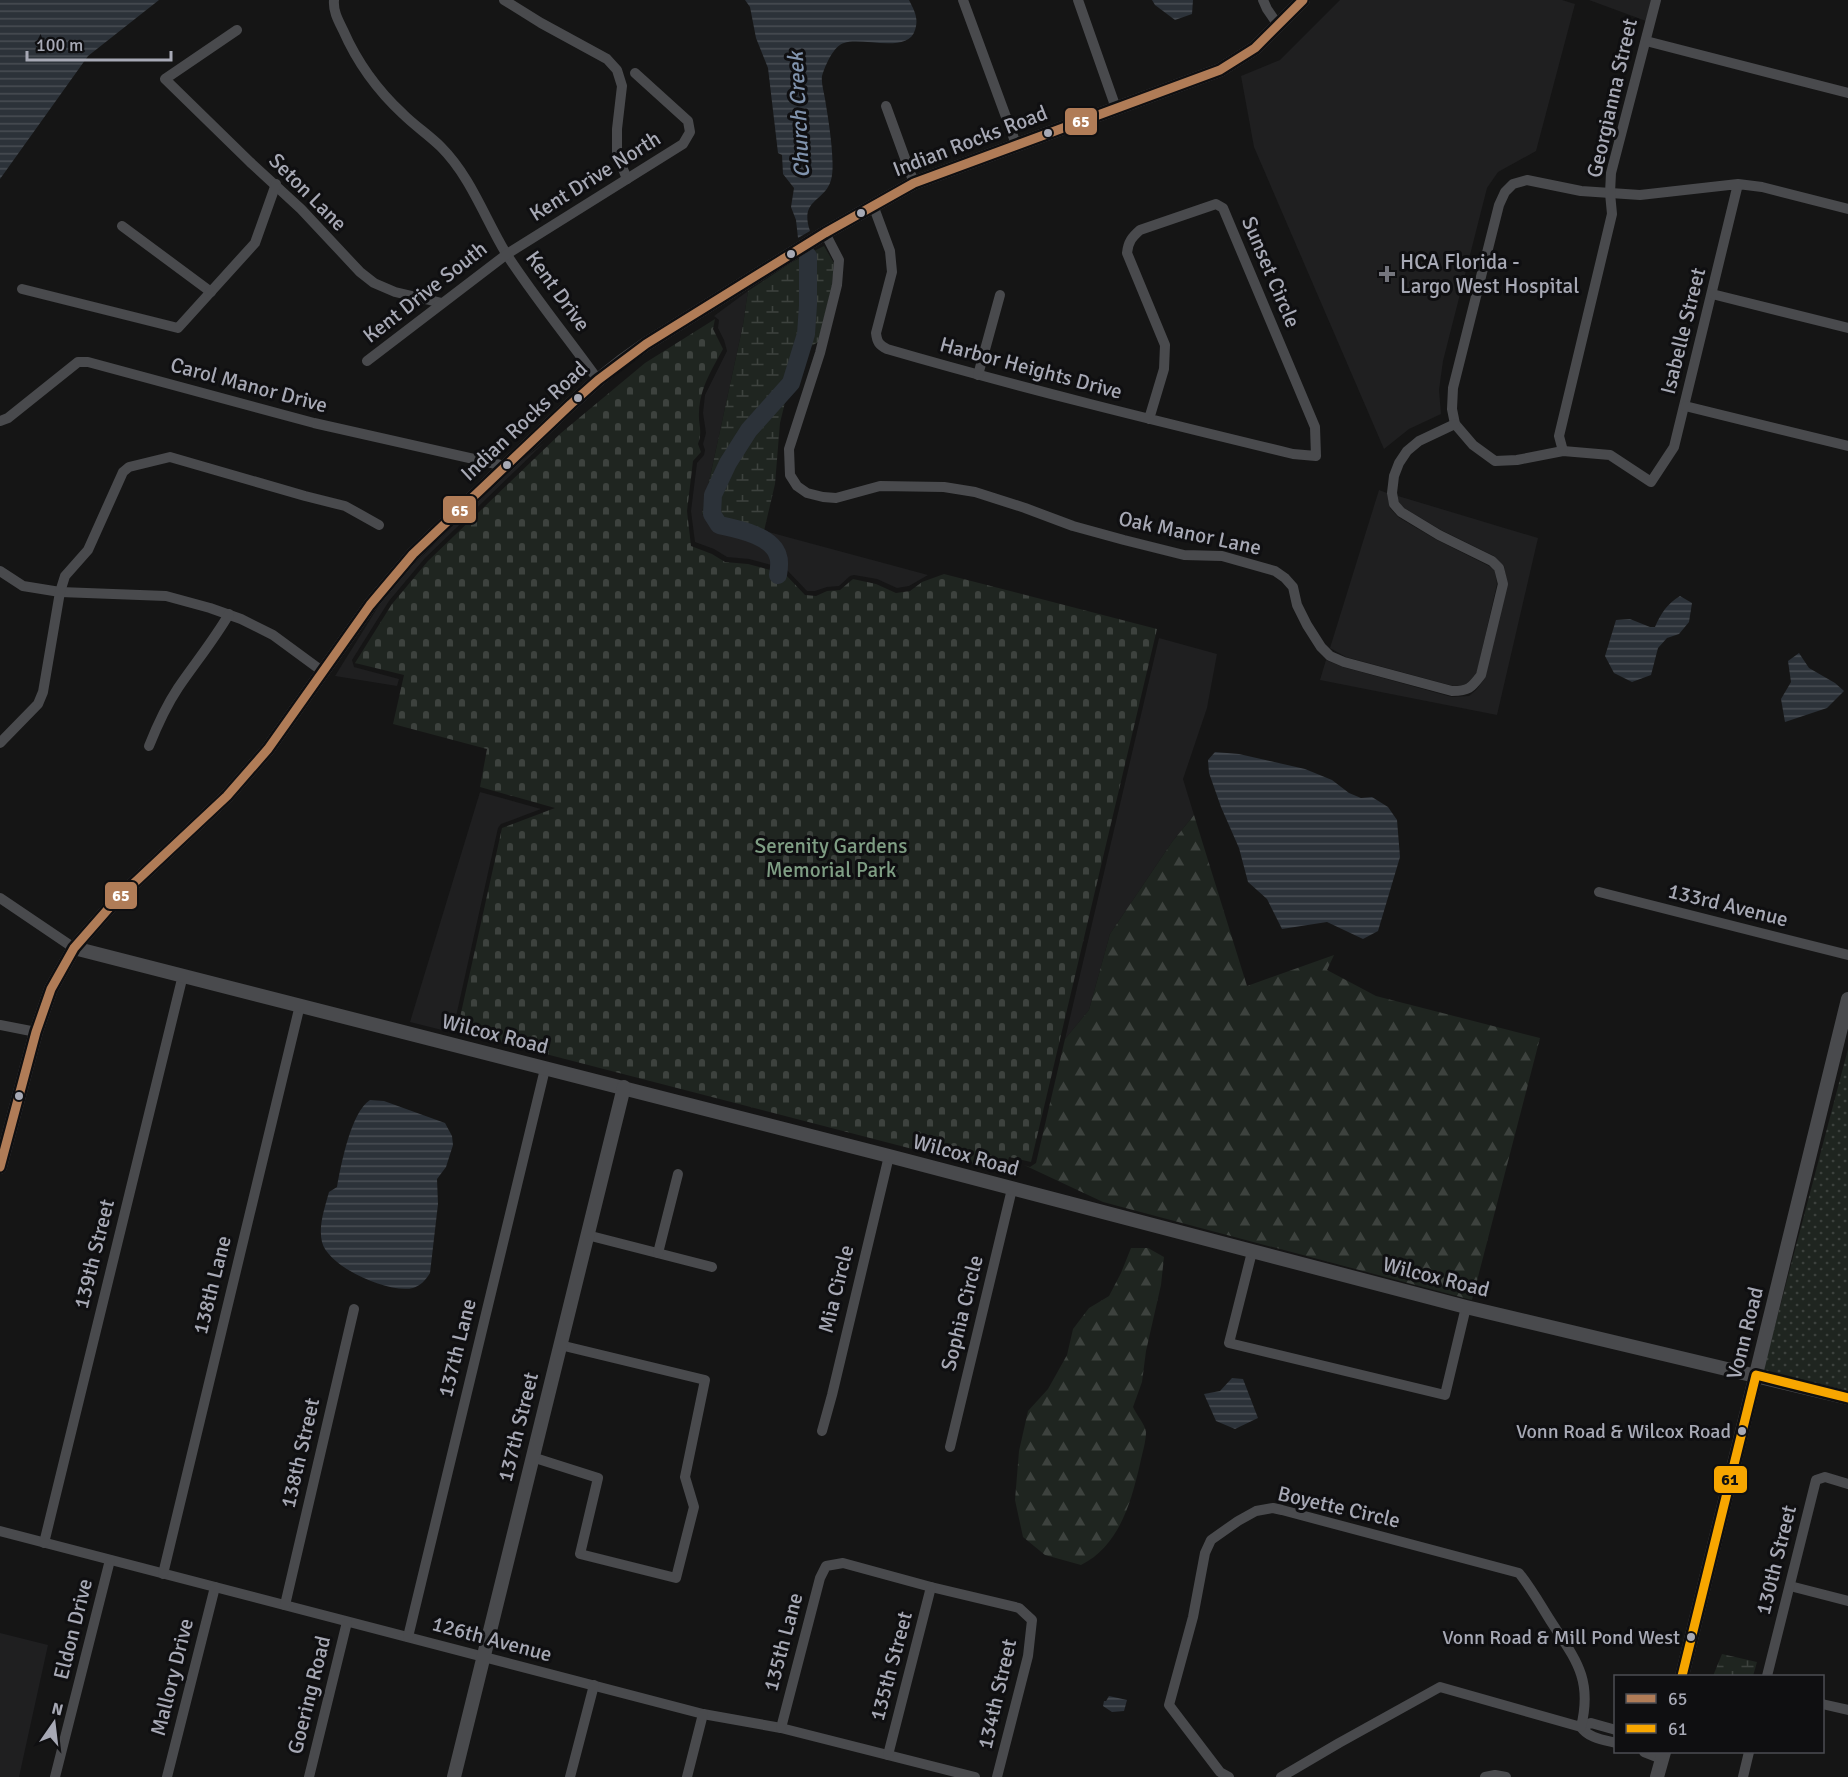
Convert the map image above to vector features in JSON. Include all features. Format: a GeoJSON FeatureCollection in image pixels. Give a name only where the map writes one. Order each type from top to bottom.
{"type":"FeatureCollection","features":[{"type":"Feature","properties":{"kind":"street","name":"Kent Drive"},"geometry":{"type":"LineString","coordinates":[[334,0],[333,9],[348,43],[378,90],[441,147],[453,161],[472,189],[507,254],[598,380]]}},
{"type":"Feature","properties":{"kind":"street"},"geometry":{"type":"LineString","coordinates":[[504,0],[607,59],[617,70],[622,86],[617,129],[617,154],[627,179]]}},
{"type":"Feature","properties":{"kind":"street"},"geometry":{"type":"LineString","coordinates":[[963,0],[1016,144]]}},
{"type":"Feature","properties":{"kind":"street"},"geometry":{"type":"LineString","coordinates":[[1078,0],[1116,108]]}},
{"type":"Feature","properties":{"kind":"street"},"geometry":{"type":"LineString","coordinates":[[1263,0],[1278,25]]}},
{"type":"Feature","properties":{"kind":"street","name":"Indian Rocks Road"},"geometry":{"type":"LineString","coordinates":[[0,1167],[36,1032],[51,989],[74,948],[116,900],[227,796],[268,749],[391,578],[413,554],[598,380],[646,344],[873,205],[914,183],[1220,70],[1255,48],[1303,0]]}},
{"type":"Feature","properties":{"kind":"street","name":"Georgianna Street"},"geometry":{"type":"LineString","coordinates":[[1563,451],[1559,436],[1612,214],[1611,173],[1656,0]]}},
{"type":"Feature","properties":{"kind":"street","name":"Seton Lane"},"geometry":{"type":"LineString","coordinates":[[237,30],[165,79],[302,209],[360,272],[374,283],[395,292],[442,303]]}},
{"type":"Feature","properties":{"kind":"street"},"geometry":{"type":"LineString","coordinates":[[1646,42],[1848,93]]}},
{"type":"Feature","properties":{"kind":"street","name":"Kent Drive North"},"geometry":{"type":"LineString","coordinates":[[507,254],[683,144],[690,132],[688,121],[635,73]]}},
{"type":"Feature","properties":{"kind":"street"},"geometry":{"type":"LineString","coordinates":[[886,106],[914,183]]}},
{"type":"Feature","properties":{"kind":"street"},"geometry":{"type":"LineString","coordinates":[[1563,451],[1517,460],[1495,461],[1473,445],[1455,424],[1452,409],[1453,388],[1499,205],[1505,192],[1513,184],[1527,180],[1581,190],[1640,195],[1738,184],[1762,187],[1848,209]]}},
{"type":"Feature","properties":{"kind":"street"},"geometry":{"type":"LineString","coordinates":[[22,289],[178,328],[255,243],[276,184]]}},
{"type":"Feature","properties":{"kind":"street","name":"Isabelle Street"},"geometry":{"type":"LineString","coordinates":[[1563,451],[1610,455],[1651,482],[1674,447],[1738,184]]}},
{"type":"Feature","properties":{"kind":"street","name":"Sunset Circle"},"geometry":{"type":"LineString","coordinates":[[1149,419],[1164,369],[1165,345],[1127,253],[1128,244],[1140,230],[1216,204],[1223,208],[1316,427],[1317,456]]}},
{"type":"Feature","properties":{"kind":"street","name":"Harbor Heights Drive"},"geometry":{"type":"LineString","coordinates":[[873,205],[890,251],[892,272],[876,333],[880,346],[978,375],[1149,419],[1293,454],[1317,456]]}},
{"type":"Feature","properties":{"kind":"street"},"geometry":{"type":"LineString","coordinates":[[123,226],[211,292]]}},
{"type":"Feature","properties":{"kind":"street","name":"Oak Manor Lane"},"geometry":{"type":"LineString","coordinates":[[825,233],[839,260],[837,285],[820,353],[789,449],[790,475],[797,486],[807,493],[836,498],[879,486],[912,485],[975,492],[1074,526],[1174,553],[1222,556],[1275,571],[1293,587],[1297,605],[1307,625],[1321,647],[1330,656],[1344,662],[1452,691],[1466,691],[1481,675],[1503,584],[1499,568],[1491,561],[1439,535],[1401,512],[1394,504],[1392,493],[1394,476],[1407,451],[1419,441],[1455,424]]}},
{"type":"Feature","properties":{"kind":"street","name":"Kent Drive South"},"geometry":{"type":"LineString","coordinates":[[367,361],[507,254]]}},
{"type":"Feature","properties":{"kind":"street"},"geometry":{"type":"LineString","coordinates":[[1712,294],[1848,328]]}},
{"type":"Feature","properties":{"kind":"street"},"geometry":{"type":"LineString","coordinates":[[978,375],[1000,295]]}},
{"type":"Feature","properties":{"kind":"street","name":"Carol Manor Drive"},"geometry":{"type":"LineString","coordinates":[[0,421],[8,418],[78,362],[88,362],[314,423],[505,466]]}},
{"type":"Feature","properties":{"kind":"street"},"geometry":{"type":"LineString","coordinates":[[1685,406],[1848,446]]}},
{"type":"Feature","properties":{"kind":"street"},"geometry":{"type":"LineString","coordinates":[[0,743],[38,704],[43,692],[60,592],[65,576],[88,550],[123,472],[129,467],[170,458],[345,506],[379,525]]}},
{"type":"Feature","properties":{"kind":"street"},"geometry":{"type":"LineString","coordinates":[[0,571],[23,586],[60,592],[166,596],[229,614],[273,635],[322,671]]}},
{"type":"Feature","properties":{"kind":"street"},"geometry":{"type":"LineString","coordinates":[[149,746],[178,688],[215,638],[229,614]]}},
{"type":"Feature","properties":{"kind":"street","name":"133rd Avenue"},"geometry":{"type":"LineString","coordinates":[[1599,892],[1848,955]]}},
{"type":"Feature","properties":{"kind":"street"},"geometry":{"type":"LineString","coordinates":[[0,898],[74,948]]}},
{"type":"Feature","properties":{"kind":"street","name":"Wilcox Road"},"geometry":{"type":"LineString","coordinates":[[74,948],[888,1156],[1466,1307],[1848,1398]]}},
{"type":"Feature","properties":{"kind":"street","name":"139th Street"},"geometry":{"type":"LineString","coordinates":[[44,1543],[183,975]]}},
{"type":"Feature","properties":{"kind":"street","name":"Vonn Road"},"geometry":{"type":"LineString","coordinates":[[1682,1675],[1848,999]]}},
{"type":"Feature","properties":{"kind":"street","name":"138th Lane"},"geometry":{"type":"LineString","coordinates":[[162,1574],[300,1005]]}},
{"type":"Feature","properties":{"kind":"street"},"geometry":{"type":"LineString","coordinates":[[0,1025],[36,1032]]}},
{"type":"Feature","properties":{"kind":"street","name":"137th Lane"},"geometry":{"type":"LineString","coordinates":[[408,1637],[545,1069]]}},
{"type":"Feature","properties":{"kind":"street","name":"137th Street"},"geometry":{"type":"LineString","coordinates":[[454,1777],[624,1088]]}},
{"type":"Feature","properties":{"kind":"street","name":"Mia Circle"},"geometry":{"type":"LineString","coordinates":[[822,1431],[888,1156]]}},
{"type":"Feature","properties":{"kind":"street"},"geometry":{"type":"LineString","coordinates":[[658,1254],[678,1174]]}},
{"type":"Feature","properties":{"kind":"street","name":"Sophia Circle"},"geometry":{"type":"LineString","coordinates":[[950,1447],[1012,1189]]}},
{"type":"Feature","properties":{"kind":"street"},"geometry":{"type":"LineString","coordinates":[[587,1235],[712,1267]]}},
{"type":"Feature","properties":{"kind":"street"},"geometry":{"type":"LineString","coordinates":[[1252,1252],[1229,1343],[1258,1351],[1445,1395],[1466,1307]]}},
{"type":"Feature","properties":{"kind":"street","name":"138th Street"},"geometry":{"type":"LineString","coordinates":[[285,1605],[354,1309]]}},
{"type":"Feature","properties":{"kind":"street"},"geometry":{"type":"LineString","coordinates":[[532,1457],[598,1478],[580,1554],[676,1578],[694,1507],[685,1477],[705,1380],[560,1345]]}},
{"type":"Feature","properties":{"kind":"street","name":"130th Street"},"geometry":{"type":"LineString","coordinates":[[1768,1675],[1816,1480],[1825,1477],[1845,1483]]}},
{"type":"Feature","properties":{"kind":"street","name":"Boyette Circle"},"geometry":{"type":"LineString","coordinates":[[1229,1777],[1220,1772],[1169,1705],[1193,1617],[1205,1553],[1211,1540],[1256,1511],[1273,1508],[1519,1573],[1563,1639],[1580,1670],[1586,1699],[1581,1727]]}},
{"type":"Feature","properties":{"kind":"street","name":"126th Avenue"},"geometry":{"type":"LineString","coordinates":[[0,1531],[703,1714],[781,1728],[975,1777]]}},
{"type":"Feature","properties":{"kind":"street","name":"Eldon Drive"},"geometry":{"type":"LineString","coordinates":[[56,1777],[110,1560]]}},
{"type":"Feature","properties":{"kind":"street","name":"135th Lane"},"geometry":{"type":"LineString","coordinates":[[781,1728],[820,1578],[826,1566],[843,1563],[931,1587]]}},
{"type":"Feature","properties":{"kind":"street"},"geometry":{"type":"LineString","coordinates":[[1790,1586],[1848,1601]]}},
{"type":"Feature","properties":{"kind":"street","name":"Mallory Drive"},"geometry":{"type":"LineString","coordinates":[[167,1777],[215,1587]]}},
{"type":"Feature","properties":{"kind":"street","name":"134th Street"},"geometry":{"type":"LineString","coordinates":[[931,1587],[1019,1608],[1032,1620],[1028,1656],[997,1777]]}},
{"type":"Feature","properties":{"kind":"street","name":"135th Street"},"geometry":{"type":"LineString","coordinates":[[888,1755],[931,1587]]}},
{"type":"Feature","properties":{"kind":"street","name":"Goering Road"},"geometry":{"type":"LineString","coordinates":[[309,1777],[347,1622]]}},
{"type":"Feature","properties":{"kind":"street"},"geometry":{"type":"LineString","coordinates":[[570,1777],[594,1685]]}},
{"type":"Feature","properties":{"kind":"street"},"geometry":{"type":"LineString","coordinates":[[1281,1777],[1440,1687],[1581,1727],[1590,1736],[1614,1742]]}},
{"type":"Feature","properties":{"kind":"street"},"geometry":{"type":"LineString","coordinates":[[1824,1704],[1848,1710]]}},
{"type":"Feature","properties":{"kind":"street"},"geometry":{"type":"LineString","coordinates":[[687,1777],[703,1714]]}},
{"type":"Feature","properties":{"kind":"street"},"geometry":{"type":"LineString","coordinates":[[1581,1727],[1591,1723],[1614,1729]]}},
{"type":"Feature","properties":{"kind":"street"},"geometry":{"type":"LineString","coordinates":[[1743,1777],[1749,1753]]}},
{"type":"Feature","properties":{"kind":"street"},"geometry":{"type":"LineString","coordinates":[[1657,1777],[1663,1756]]}},
{"type":"Feature","properties":{"kind":"street"},"geometry":{"type":"LineString","coordinates":[[1485,1777],[1495,1775],[1506,1777]]}},
{"type":"Feature","properties":{"kind":"shaded area","name":"HCA Florida - Largo West Hospital"},"geometry":{"type":"Polygon","coordinates":[[[1340,0],[1562,0],[1575,4],[1536,151],[1498,172],[1487,188],[1443,361],[1439,390],[1441,414],[1409,429],[1384,449],[1254,147],[1241,76],[1280,60],[1340,0]]]}},
{"type":"Feature","properties":{"kind":"shaded area"},"geometry":{"type":"Polygon","coordinates":[[[1589,0],[1651,0],[1646,21],[1589,0]]]}},
{"type":"Feature","properties":{"kind":"shaded area"},"geometry":{"type":"Polygon","coordinates":[[[748,291],[743,325],[702,514],[928,575],[909,586],[897,588],[877,579],[854,575],[839,586],[807,591],[786,569],[749,559],[727,557],[695,542],[691,511],[697,463],[705,450],[703,444],[706,433],[703,413],[705,395],[727,351],[718,328],[719,320],[714,316],[748,291]]]}},
{"type":"Feature","properties":{"kind":"shaded area"},"geometry":{"type":"Polygon","coordinates":[[[544,443],[425,558],[389,601],[352,660],[354,667],[399,679],[397,686],[335,676],[391,586],[518,463],[544,443]]]}},
{"type":"Feature","properties":{"kind":"shaded area"},"geometry":{"type":"Polygon","coordinates":[[[1379,490],[1387,493],[1390,508],[1398,517],[1495,571],[1497,584],[1477,672],[1465,685],[1453,686],[1346,657],[1330,648],[1379,490]]]}},
{"type":"Feature","properties":{"kind":"shaded area"},"geometry":{"type":"Polygon","coordinates":[[[1398,496],[1538,538],[1497,715],[1320,680],[1326,660],[1343,667],[1452,697],[1469,696],[1485,678],[1507,583],[1504,566],[1494,556],[1441,530],[1404,508],[1398,501],[1398,496]]]}},
{"type":"Feature","properties":{"kind":"shaded area"},"geometry":{"type":"Polygon","coordinates":[[[1159,638],[1217,654],[1207,708],[1183,779],[1194,815],[1172,842],[1110,934],[1089,1010],[1065,1039],[1159,638]]]}},
{"type":"Feature","properties":{"kind":"shaded area"},"geometry":{"type":"Polygon","coordinates":[[[480,792],[541,809],[501,824],[498,828],[454,1033],[410,1022],[480,792]]]}},
{"type":"Feature","properties":{"kind":"shaded area"},"geometry":{"type":"Polygon","coordinates":[[[0,1633],[48,1645],[19,1777],[0,1777],[0,1633]]]}},
{"type":"Feature","properties":{"kind":"green space"},"geometry":{"type":"Polygon","coordinates":[[[824,246],[834,263],[832,285],[818,342],[802,352],[789,386],[780,423],[775,484],[764,531],[702,514],[743,325],[748,291],[792,262],[824,246]]]}},
{"type":"Feature","properties":{"kind":"green space","name":"Serenity Gardens Memorial Park"},"geometry":{"type":"Polygon","coordinates":[[[715,319],[713,329],[723,349],[707,379],[700,403],[698,444],[701,452],[693,461],[687,511],[691,546],[725,562],[748,564],[785,574],[805,595],[816,596],[827,591],[840,590],[853,579],[876,584],[896,593],[910,591],[922,582],[944,574],[1157,629],[1031,1162],[1009,1157],[1005,1173],[457,1031],[502,828],[555,808],[480,787],[487,749],[393,724],[404,675],[355,663],[392,604],[428,561],[561,433],[645,363],[715,319]]]}},
{"type":"Feature","properties":{"kind":"green space"},"geometry":{"type":"Polygon","coordinates":[[[1194,815],[1247,986],[1334,955],[1327,970],[1376,996],[1540,1038],[1472,1300],[1103,1202],[1024,1165],[1030,1167],[1036,1163],[1065,1039],[1089,1010],[1110,934],[1172,842],[1194,815]]]}},
{"type":"Feature","properties":{"kind":"green space"},"geometry":{"type":"Polygon","coordinates":[[[1848,1049],[1848,1392],[1763,1371],[1848,1049]]]}},
{"type":"Feature","properties":{"kind":"green space"},"geometry":{"type":"Polygon","coordinates":[[[1131,1248],[1148,1248],[1164,1257],[1161,1285],[1146,1351],[1142,1382],[1133,1407],[1145,1429],[1145,1440],[1132,1494],[1121,1522],[1105,1547],[1081,1565],[1045,1555],[1023,1537],[1015,1500],[1019,1451],[1028,1411],[1048,1389],[1067,1355],[1073,1329],[1089,1308],[1109,1296],[1131,1248]]]}},
{"type":"Feature","properties":{"kind":"green space"},"geometry":{"type":"Polygon","coordinates":[[[1722,1654],[1757,1662],[1753,1675],[1713,1675],[1722,1654]]]}},
{"type":"Feature","properties":{"kind":"water"},"geometry":{"type":"Polygon","coordinates":[[[0,0],[159,0],[88,56],[0,179],[0,0]]]}},
{"type":"Feature","properties":{"kind":"water"},"geometry":{"type":"Polygon","coordinates":[[[745,0],[909,0],[915,14],[915,30],[911,37],[904,41],[844,43],[836,49],[829,60],[823,73],[822,85],[830,128],[831,180],[824,193],[810,207],[807,221],[810,231],[798,238],[796,220],[791,207],[794,188],[783,174],[782,155],[778,153],[768,68],[756,38],[750,7],[745,0]]]}},
{"type":"Feature","properties":{"kind":"water"},"geometry":{"type":"Polygon","coordinates":[[[1152,0],[1193,0],[1192,14],[1175,20],[1155,5],[1152,0]]]}},
{"type":"Feature","properties":{"kind":"water"},"geometry":{"type":"Polygon","coordinates":[[[1680,596],[1692,603],[1689,622],[1679,634],[1667,638],[1658,648],[1651,675],[1632,682],[1614,673],[1605,656],[1616,620],[1630,619],[1655,627],[1665,609],[1680,596]]]}},
{"type":"Feature","properties":{"kind":"water"},"geometry":{"type":"Polygon","coordinates":[[[1799,653],[1809,668],[1844,691],[1827,708],[1785,722],[1781,699],[1791,682],[1788,661],[1799,653]]]}},
{"type":"Feature","properties":{"kind":"water"},"geometry":{"type":"Polygon","coordinates":[[[1215,752],[1239,754],[1305,769],[1332,780],[1349,793],[1361,798],[1372,797],[1388,807],[1397,820],[1400,857],[1378,931],[1363,939],[1327,922],[1282,929],[1267,899],[1248,882],[1239,848],[1209,773],[1208,760],[1215,752]]]}},
{"type":"Feature","properties":{"kind":"water"},"geometry":{"type":"Polygon","coordinates":[[[370,1100],[384,1101],[445,1123],[452,1136],[453,1145],[446,1167],[437,1179],[438,1204],[430,1273],[423,1282],[413,1288],[390,1287],[361,1277],[335,1261],[322,1242],[321,1223],[329,1192],[337,1187],[352,1127],[363,1106],[370,1100]]]}},
{"type":"Feature","properties":{"kind":"water"},"geometry":{"type":"Polygon","coordinates":[[[1232,1378],[1243,1379],[1258,1418],[1235,1429],[1216,1421],[1204,1394],[1220,1391],[1232,1378]]]}},
{"type":"Feature","properties":{"kind":"water"},"geometry":{"type":"Polygon","coordinates":[[[1109,1696],[1127,1700],[1124,1711],[1112,1712],[1103,1706],[1109,1696]]]}},
{"type":"Feature","properties":{"kind":"waterway","name":"Church Creek"},"geometry":{"type":"LineString","coordinates":[[778,575],[779,558],[769,543],[753,534],[719,525],[712,514],[713,495],[728,463],[749,430],[791,383],[806,334],[808,256]]}},
{"type":"Feature","properties":{"kind":"transit line","name":"65"},"geometry":{"type":"LineString","coordinates":[[0,1167],[36,1032],[51,989],[74,948],[116,900],[227,796],[268,749],[370,605],[413,554],[571,404],[598,380],[646,344],[825,233],[914,183],[1220,70],[1255,48],[1303,0]]}},
{"type":"Feature","properties":{"kind":"transit line","name":"61"},"geometry":{"type":"LineString","coordinates":[[1682,1675],[1756,1375],[1848,1398]]}},
{"type":"Feature","properties":{"kind":"place","name":"HCA Florida - Largo West Hospital"},"geometry":{"type":"Point","coordinates":[1387,274]}},
{"type":"Feature","properties":{"kind":"place","name":"Vonn Road & Wilcox Road"},"geometry":{"type":"Point","coordinates":[1742,1431]}},
{"type":"Feature","properties":{"kind":"place","name":"Vonn Road & Mill Pond West"},"geometry":{"type":"Point","coordinates":[1691,1637]}}]}
